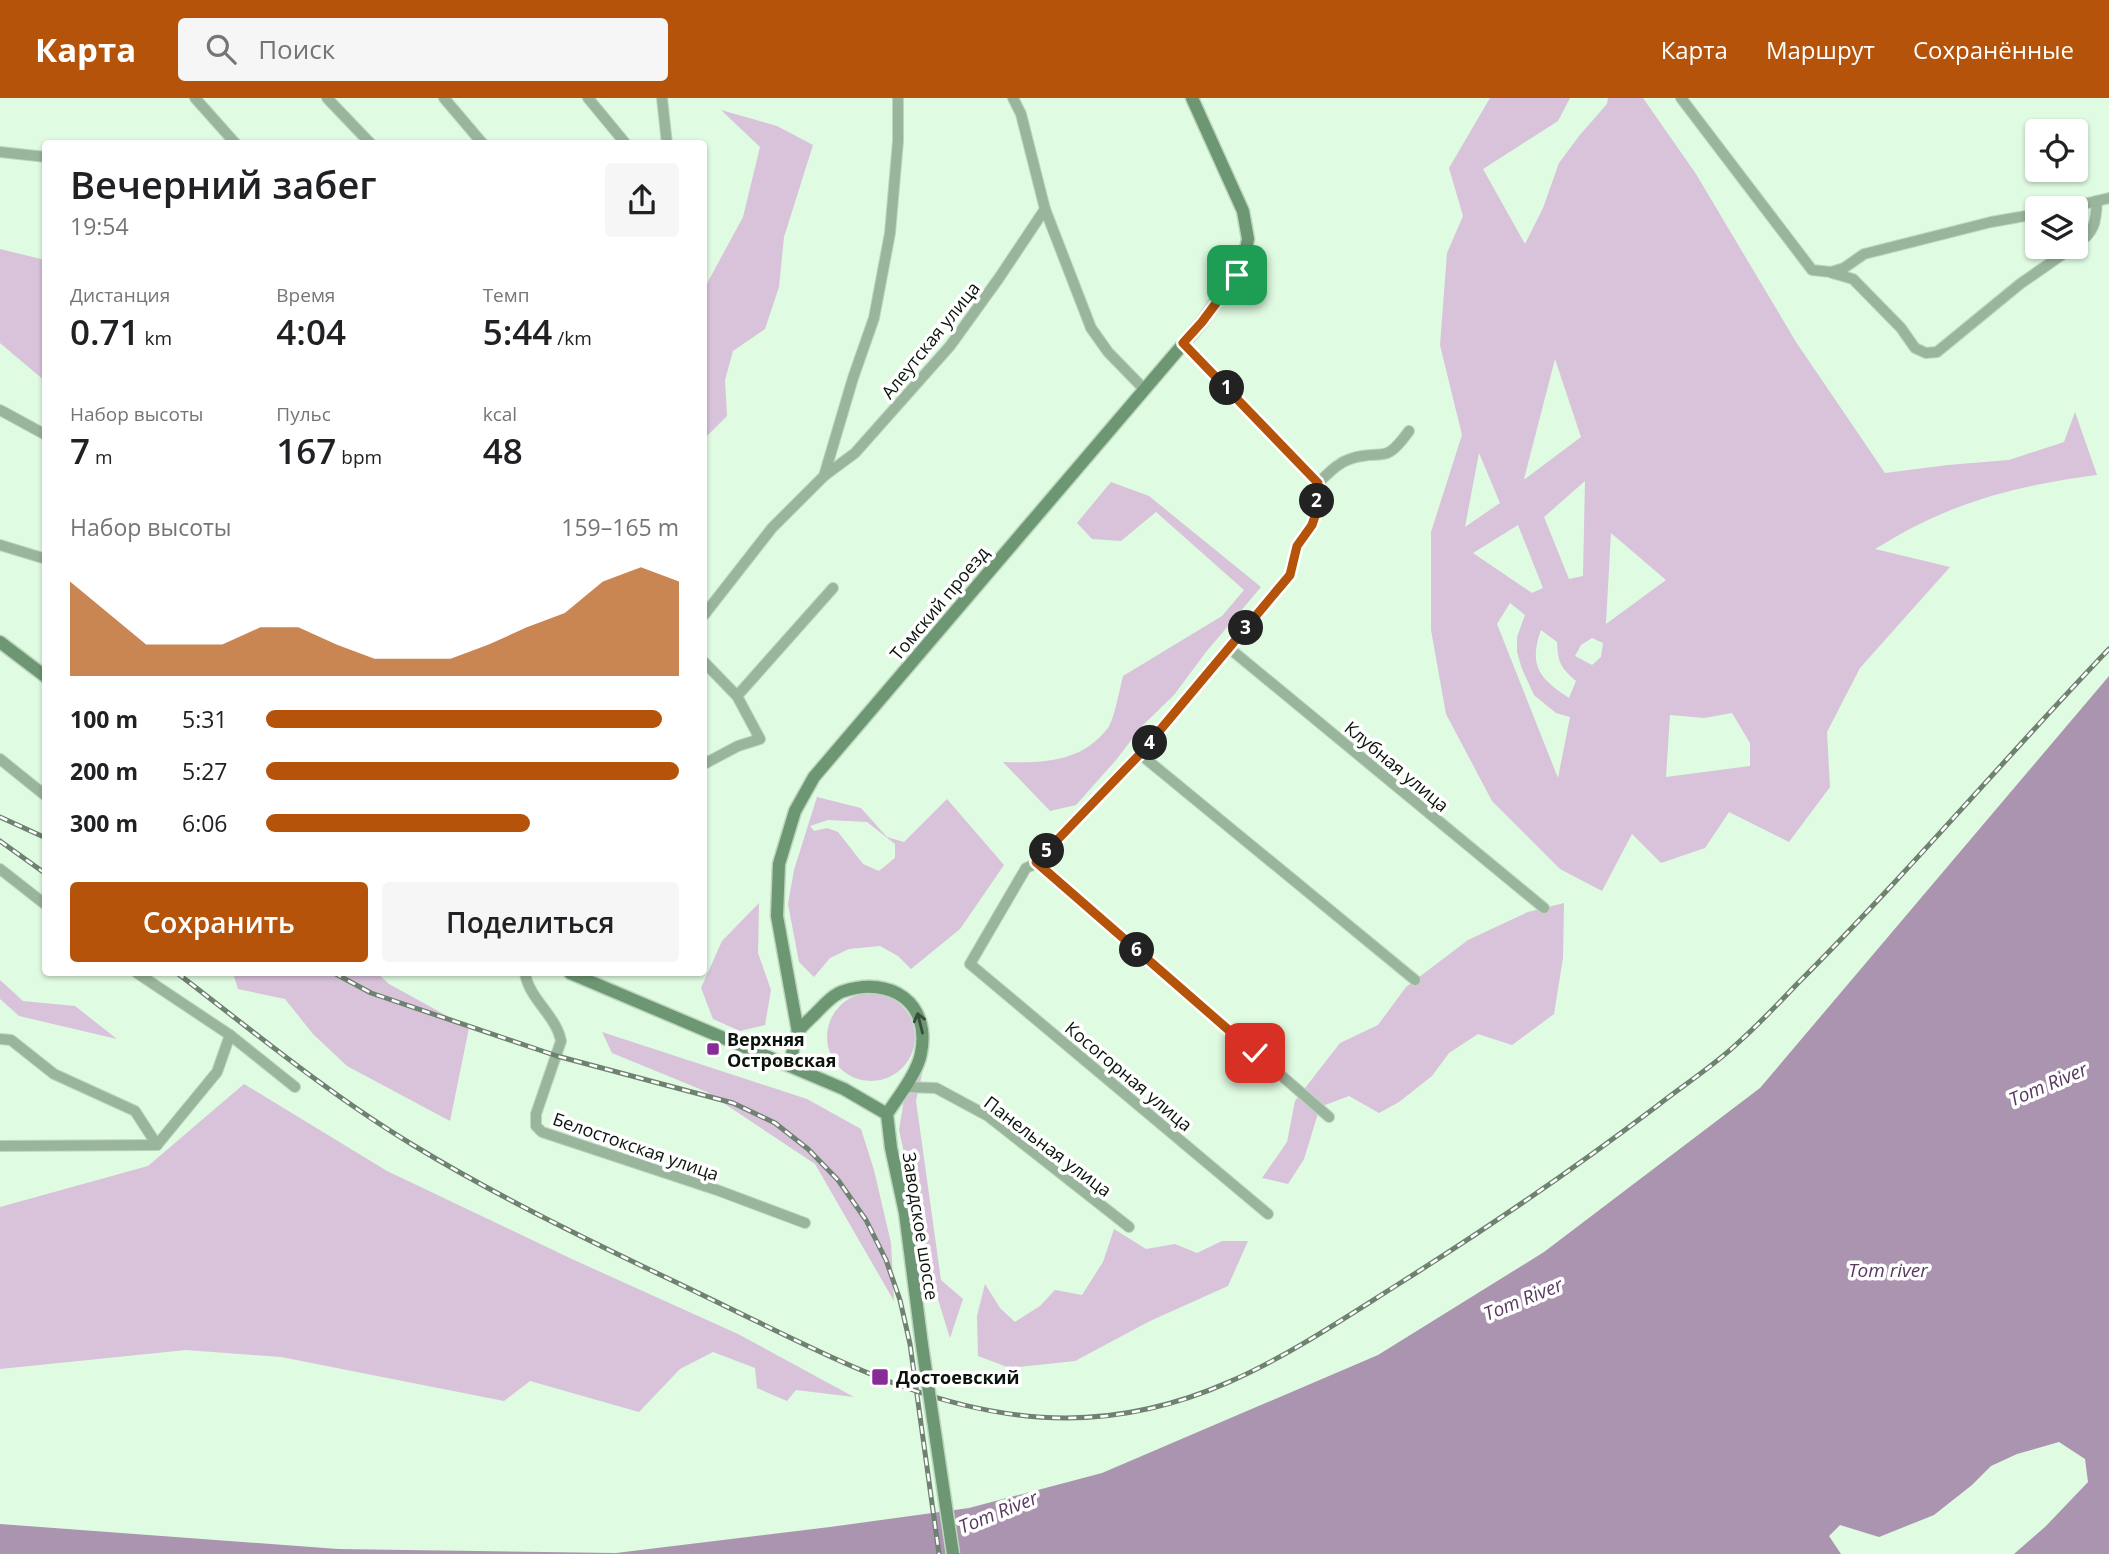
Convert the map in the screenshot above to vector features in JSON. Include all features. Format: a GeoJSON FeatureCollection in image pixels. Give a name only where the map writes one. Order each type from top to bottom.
{"type":"FeatureCollection","features":[{"type":"Feature","properties":{"kind":"main road","name":"Томский проезд"},"geometry":{"type":"LineString","coordinates":[[798,1032],[777,916],[779,864],[795,811],[814,777],[1202,322],[1243,264],[1248,239],[1243,211],[1192,98]]}},
{"type":"Feature","properties":{"kind":"main road"},"geometry":{"type":"LineString","coordinates":[[0,642],[42,674]]}},
{"type":"Feature","properties":{"kind":"main road"},"geometry":{"type":"LineString","coordinates":[[577,976],[844,1089],[887,1114],[921,1056],[923,1036],[917,1011],[903,995],[885,989],[864,987],[841,991],[798,1032],[790,1066]]}},
{"type":"Feature","properties":{"kind":"main road","name":"Заводское шоссе"},"geometry":{"type":"LineString","coordinates":[[887,1114],[891,1148],[905,1213],[953,1554]]}},
{"type":"Feature","properties":{"kind":"street"},"geometry":{"type":"LineString","coordinates":[[195,98],[232,140]]}},
{"type":"Feature","properties":{"kind":"street"},"geometry":{"type":"LineString","coordinates":[[327,98],[367,140]]}},
{"type":"Feature","properties":{"kind":"street"},"geometry":{"type":"LineString","coordinates":[[444,98],[480,140]]}},
{"type":"Feature","properties":{"kind":"street"},"geometry":{"type":"LineString","coordinates":[[588,98],[623,140]]}},
{"type":"Feature","properties":{"kind":"street"},"geometry":{"type":"LineString","coordinates":[[662,98],[667,140]]}},
{"type":"Feature","properties":{"kind":"street"},"geometry":{"type":"LineString","coordinates":[[824,477],[874,318],[890,233],[898,141],[898,98]]}},
{"type":"Feature","properties":{"kind":"street"},"geometry":{"type":"LineString","coordinates":[[1013,98],[1021,114],[1045,209],[1091,328],[1108,352],[1144,389]]}},
{"type":"Feature","properties":{"kind":"street"},"geometry":{"type":"LineString","coordinates":[[1681,98],[1812,270],[1831,272],[1853,279],[1901,328],[1916,348],[1926,353],[1937,352],[2020,284],[2056,259]]}},
{"type":"Feature","properties":{"kind":"street"},"geometry":{"type":"LineString","coordinates":[[0,152],[42,157]]}},
{"type":"Feature","properties":{"kind":"street"},"geometry":{"type":"LineString","coordinates":[[2088,203],[2109,198]]}},
{"type":"Feature","properties":{"kind":"street"},"geometry":{"type":"LineString","coordinates":[[2088,233],[2096,223],[2097,201]]}},
{"type":"Feature","properties":{"kind":"street","name":"Алеутская улица"},"geometry":{"type":"LineString","coordinates":[[707,611],[772,528],[824,477],[855,453],[950,346],[1045,209]]}},
{"type":"Feature","properties":{"kind":"street"},"geometry":{"type":"LineString","coordinates":[[1831,272],[1844,268],[1864,254],[2025,216]]}},
{"type":"Feature","properties":{"kind":"street"},"geometry":{"type":"LineString","coordinates":[[1183,343],[1318,483]]}},
{"type":"Feature","properties":{"kind":"street"},"geometry":{"type":"LineString","coordinates":[[0,410],[42,433]]}},
{"type":"Feature","properties":{"kind":"street"},"geometry":{"type":"LineString","coordinates":[[1329,1117],[1034,864],[1140,754],[1290,575],[1297,546],[1312,525],[1317,510],[1318,483],[1338,465],[1348,460],[1393,452],[1409,431]]}},
{"type":"Feature","properties":{"kind":"street"},"geometry":{"type":"LineString","coordinates":[[0,545],[42,558]]}},
{"type":"Feature","properties":{"kind":"street"},"geometry":{"type":"LineString","coordinates":[[737,696],[833,588]]}},
{"type":"Feature","properties":{"kind":"street","name":"Клубная улица"},"geometry":{"type":"LineString","coordinates":[[1229,648],[1544,908]]}},
{"type":"Feature","properties":{"kind":"street"},"geometry":{"type":"LineString","coordinates":[[707,665],[737,696],[760,739],[738,746],[707,762]]}},
{"type":"Feature","properties":{"kind":"street"},"geometry":{"type":"LineString","coordinates":[[1140,754],[1415,980]]}},
{"type":"Feature","properties":{"kind":"street"},"geometry":{"type":"LineString","coordinates":[[0,758],[42,793]]}},
{"type":"Feature","properties":{"kind":"street","name":"Косогорная улица"},"geometry":{"type":"LineString","coordinates":[[1034,864],[1026,869],[970,964],[1268,1214]]}},
{"type":"Feature","properties":{"kind":"street"},"geometry":{"type":"LineString","coordinates":[[0,869],[42,902]]}},
{"type":"Feature","properties":{"kind":"street"},"geometry":{"type":"LineString","coordinates":[[142,976],[230,1035],[295,1087]]}},
{"type":"Feature","properties":{"kind":"street","name":"Белостокская улица"},"geometry":{"type":"LineString","coordinates":[[526,976],[533,993],[559,1029],[561,1041],[536,1114],[536,1126],[542,1132],[717,1190],[805,1223]]}},
{"type":"Feature","properties":{"kind":"street"},"geometry":{"type":"LineString","coordinates":[[157,1145],[217,1072],[230,1035]]}},
{"type":"Feature","properties":{"kind":"street"},"geometry":{"type":"LineString","coordinates":[[0,1039],[10,1040],[54,1074],[135,1111],[157,1145]]}},
{"type":"Feature","properties":{"kind":"street","name":"Панельная улица"},"geometry":{"type":"LineString","coordinates":[[905,1087],[936,1088],[988,1116],[1129,1227]]}},
{"type":"Feature","properties":{"kind":"street"},"geometry":{"type":"LineString","coordinates":[[0,1146],[157,1145]]}},
{"type":"Feature","properties":{"kind":"shaded area"},"geometry":{"type":"Polygon","coordinates":[[[1490,98],[1570,98],[1558,121],[1483,169],[1525,244],[1543,208],[1559,163],[1607,104],[1608,98],[1643,98],[1696,174],[1796,342],[1885,473],[2009,460],[2064,442],[2075,412],[2097,475],[2032,486],[1969,503],[1921,523],[1875,549],[1950,567],[1860,668],[1827,732],[1830,787],[1789,842],[1729,812],[1705,848],[1661,863],[1632,834],[1602,891],[1560,869],[1492,801],[1446,714],[1431,630],[1431,532],[1462,435],[1440,345],[1447,253],[1463,216],[1449,168],[1490,98]],[[1555,359],[1524,479],[1581,437],[1555,359]],[[1479,453],[1465,527],[1500,503],[1479,453]],[[1585,481],[1544,517],[1569,579],[1583,576],[1585,481]],[[1518,525],[1473,553],[1532,593],[1543,588],[1518,525]],[[1611,533],[1606,623],[1666,580],[1611,533]],[[1510,603],[1497,624],[1558,778],[1570,717],[1556,713],[1534,695],[1517,652],[1517,637],[1525,615],[1510,603]],[[1541,630],[1536,662],[1544,678],[1569,698],[1576,681],[1561,664],[1557,642],[1541,630]],[[1592,638],[1581,645],[1575,656],[1592,665],[1601,657],[1603,643],[1592,638]],[[1732,713],[1704,718],[1670,715],[1666,777],[1750,766],[1750,743],[1732,713]]]}},
{"type":"Feature","properties":{"kind":"shaded area"},"geometry":{"type":"Polygon","coordinates":[[[721,110],[777,126],[813,145],[784,237],[779,287],[765,329],[733,351],[725,380],[727,416],[707,436],[707,283],[743,217],[760,147],[721,110]]]}},
{"type":"Feature","properties":{"kind":"shaded area"},"geometry":{"type":"Polygon","coordinates":[[[0,249],[42,259],[42,378],[0,343],[0,249]]]}},
{"type":"Feature","properties":{"kind":"shaded area"},"geometry":{"type":"Polygon","coordinates":[[[1111,482],[1149,496],[1261,587],[1174,695],[1142,726],[1076,805],[1050,811],[1003,762],[1047,761],[1086,748],[1108,728],[1123,676],[1222,616],[1244,590],[1156,512],[1121,541],[1092,539],[1077,523],[1111,482]]]}},
{"type":"Feature","properties":{"kind":"shaded area"},"geometry":{"type":"Polygon","coordinates":[[[817,797],[861,808],[887,837],[904,842],[947,799],[1004,865],[960,929],[911,969],[898,956],[880,946],[849,949],[830,958],[814,977],[799,962],[788,904],[794,870],[817,797]],[[828,820],[810,826],[814,831],[827,828],[838,832],[863,864],[879,871],[895,858],[895,844],[867,822],[828,820]]]}},
{"type":"Feature","properties":{"kind":"shaded area"},"geometry":{"type":"Polygon","coordinates":[[[759,903],[758,953],[771,990],[765,1025],[740,1031],[713,1019],[701,988],[722,941],[759,903]]]}},
{"type":"Feature","properties":{"kind":"shaded area"},"geometry":{"type":"Polygon","coordinates":[[[1564,903],[1563,958],[1554,1014],[1512,1045],[1478,1034],[1449,1053],[1432,1076],[1399,1102],[1379,1113],[1349,1096],[1320,1107],[1304,1159],[1288,1184],[1262,1178],[1287,1142],[1295,1101],[1340,1043],[1378,1025],[1406,987],[1468,940],[1528,912],[1564,903]]]}},
{"type":"Feature","properties":{"kind":"shaded area"},"geometry":{"type":"Polygon","coordinates":[[[234,976],[380,976],[389,984],[469,1028],[450,1121],[347,1066],[313,1034],[285,999],[238,989],[234,976]]]}},
{"type":"Feature","properties":{"kind":"shaded area"},"geometry":{"type":"Polygon","coordinates":[[[0,980],[23,1001],[75,1006],[117,1039],[19,1016],[0,999],[0,980]]]}},
{"type":"Feature","properties":{"kind":"shaded area"},"geometry":{"type":"Polygon","coordinates":[[[871,993],[896,1000],[908,1012],[915,1037],[908,1062],[896,1074],[871,1081],[846,1074],[834,1062],[827,1037],[834,1012],[846,1000],[871,993]]]}},
{"type":"Feature","properties":{"kind":"shaded area"},"geometry":{"type":"Polygon","coordinates":[[[602,1032],[807,1099],[861,1129],[874,1170],[891,1243],[894,1301],[815,1164],[707,1092],[612,1053],[602,1032]]]}},
{"type":"Feature","properties":{"kind":"shaded area"},"geometry":{"type":"Polygon","coordinates":[[[927,1051],[916,1101],[941,1280],[963,1299],[950,1338],[932,1280],[899,1130],[907,1081],[927,1051]]]}},
{"type":"Feature","properties":{"kind":"shaded area"},"geometry":{"type":"Polygon","coordinates":[[[244,1084],[387,1171],[738,1334],[854,1397],[796,1390],[787,1401],[757,1388],[755,1368],[713,1352],[680,1369],[639,1412],[530,1381],[504,1401],[281,1357],[186,1350],[0,1369],[0,1207],[148,1166],[244,1084]]]}},
{"type":"Feature","properties":{"kind":"shaded area"},"geometry":{"type":"Polygon","coordinates":[[[1114,1229],[1146,1249],[1175,1244],[1197,1253],[1222,1241],[1248,1241],[1228,1286],[1150,1321],[1075,1361],[1010,1368],[978,1356],[977,1316],[985,1284],[1000,1308],[1015,1322],[1040,1306],[1055,1290],[1082,1295],[1103,1262],[1114,1229]]]}},
{"type":"Feature","properties":{"kind":"water","name":"Tom river"},"geometry":{"type":"Polygon","coordinates":[[[2109,676],[2109,1554],[2014,1554],[2046,1526],[2088,1482],[2085,1459],[2059,1442],[2017,1454],[1991,1466],[1934,1515],[1879,1537],[1840,1525],[1829,1536],[1841,1554],[0,1554],[0,1524],[338,1549],[616,1553],[969,1508],[1102,1473],[1378,1355],[1544,1252],[1760,1088],[2109,676]]]}},
{"type":"Feature","properties":{"kind":"railway"},"geometry":{"type":"LineString","coordinates":[[181,976],[322,1084],[413,1145],[489,1189],[567,1229],[806,1345],[890,1382],[976,1408],[1066,1418],[1113,1415],[1158,1407],[1200,1394],[1280,1357],[1430,1264],[1529,1198],[1710,1066],[1755,1027],[1838,942],[2109,649]]}},
{"type":"Feature","properties":{"kind":"railway"},"geometry":{"type":"LineString","coordinates":[[0,817],[42,836]]}},
{"type":"Feature","properties":{"kind":"railway"},"geometry":{"type":"LineString","coordinates":[[0,841],[42,871]]}},
{"type":"Feature","properties":{"kind":"railway"},"geometry":{"type":"LineString","coordinates":[[340,976],[371,993],[557,1056],[733,1103],[775,1123],[808,1149],[838,1180],[866,1220],[886,1260],[900,1300],[910,1344],[939,1554]]}},
{"type":"Feature","properties":{"kind":"place","name":"Верхняя Островская"},"geometry":{"type":"Point","coordinates":[713,1049]}},
{"type":"Feature","properties":{"kind":"place","name":"Достоевский"},"geometry":{"type":"Point","coordinates":[880,1377]}},
{"type":"Feature","properties":{"kind":"route"},"geometry":{"type":"LineString","coordinates":[[1237,275],[1183,343],[1318,483],[1317,510],[1312,525],[1297,546],[1290,575],[1140,754],[1036,862],[1255,1053]]}},
{"type":"Feature","properties":{"kind":"water label","name":"Tom River"},"geometry":{"type":"Point","coordinates":[2048,1084]}},
{"type":"Feature","properties":{"kind":"water label","name":"Tom River"},"geometry":{"type":"Point","coordinates":[1523,1299]}},
{"type":"Feature","properties":{"kind":"water label","name":"Tom River"},"geometry":{"type":"Point","coordinates":[998,1512]}}]}
